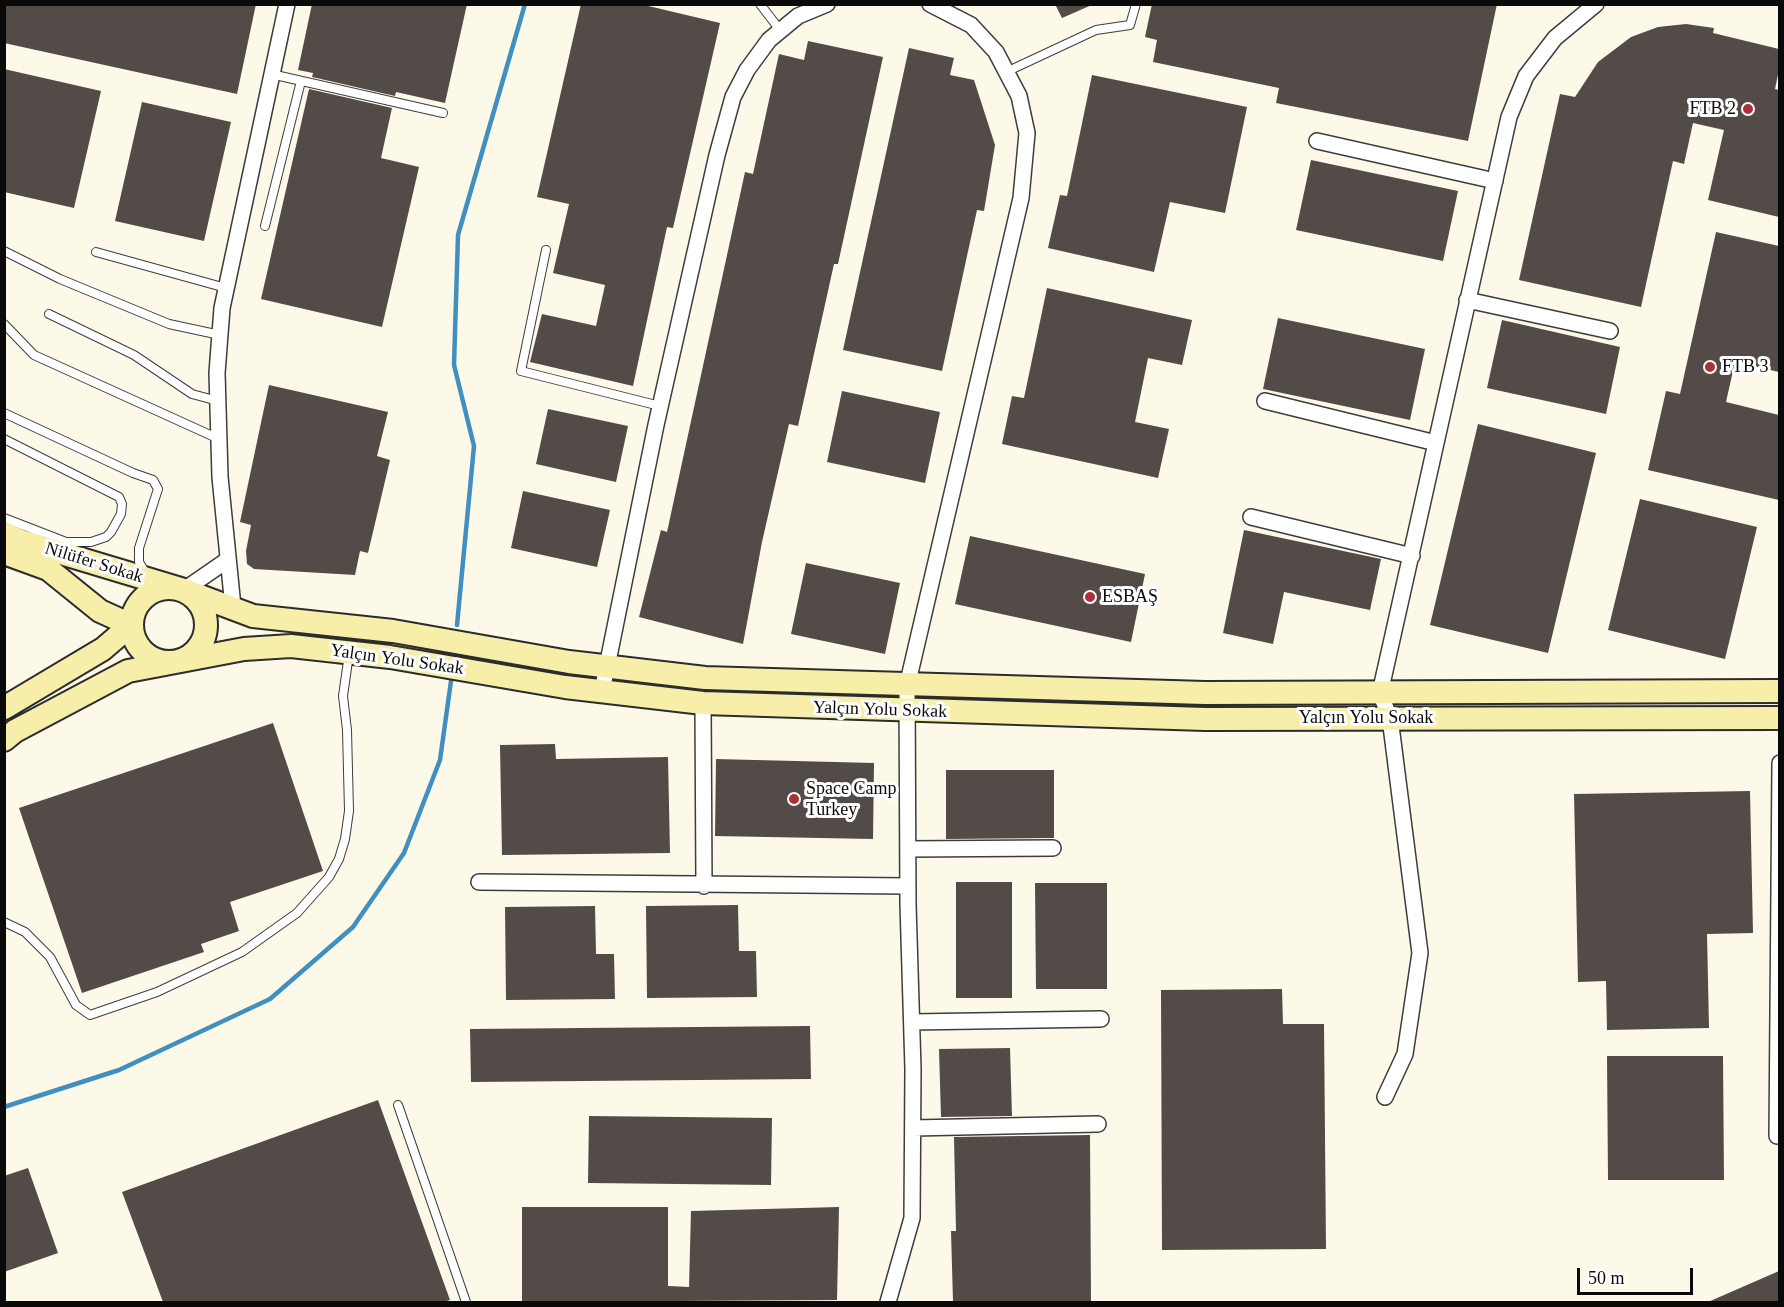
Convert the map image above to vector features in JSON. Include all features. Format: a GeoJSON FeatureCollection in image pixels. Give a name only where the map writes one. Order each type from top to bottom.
{"type":"FeatureCollection","features":[{"type":"Feature","properties":{"kind":"street"},"geometry":{"type":"LineString","coordinates":[[233,607],[226,561],[219,439],[220,335],[226,288],[287,4]]}},
{"type":"Feature","properties":{"kind":"street"},"geometry":{"type":"LineString","coordinates":[[603,691],[606,666],[660,406],[717,155],[733,97],[747,70],[769,40],[798,16],[827,4]]}},
{"type":"Feature","properties":{"kind":"street"},"geometry":{"type":"LineString","coordinates":[[888,1302],[912,1218],[913,1128],[907,686],[1021,198],[1027,133],[1019,96],[996,52],[971,25],[930,4]]}},
{"type":"Feature","properties":{"kind":"street"},"geometry":{"type":"LineString","coordinates":[[1385,1097],[1405,1054],[1420,953],[1390,718],[1380,693],[1509,117],[1526,76],[1555,38],[1596,4]]}},
{"type":"Feature","properties":{"kind":"street"},"geometry":{"type":"LineString","coordinates":[[1317,141],[1495,181]]}},
{"type":"Feature","properties":{"kind":"street"},"geometry":{"type":"LineString","coordinates":[[1467,300],[1610,330]]}},
{"type":"Feature","properties":{"kind":"street"},"geometry":{"type":"LineString","coordinates":[[1264,401],[1436,443]]}},
{"type":"Feature","properties":{"kind":"street"},"geometry":{"type":"LineString","coordinates":[[1251,517],[1412,556]]}},
{"type":"Feature","properties":{"kind":"street","name":"Nilüfer Sokak"},"geometry":{"type":"LineString","coordinates":[[4,533],[21,541],[184,590]]}},
{"type":"Feature","properties":{"kind":"street","name":"Nilüfer Sokak"},"geometry":{"type":"LineString","coordinates":[[4,553],[48,569],[100,611],[131,625]]}},
{"type":"Feature","properties":{"kind":"street"},"geometry":{"type":"LineString","coordinates":[[184,590],[226,561]]}},
{"type":"Feature","properties":{"kind":"street"},"geometry":{"type":"LineString","coordinates":[[171,587],[184,590],[202,606],[206,630],[195,652],[173,662],[155,659],[140,649],[131,625],[133,613],[147,593],[171,587]]}},
{"type":"Feature","properties":{"kind":"street","name":"Yalçın Yolu Sokak"},"geometry":{"type":"LineString","coordinates":[[184,590],[252,616],[393,632],[606,666],[705,678],[907,686],[1205,693],[1779,691]]}},
{"type":"Feature","properties":{"kind":"street"},"geometry":{"type":"LineString","coordinates":[[4,708],[103,649],[131,625]]}},
{"type":"Feature","properties":{"kind":"street","name":"Yalçın Yolu Sokak"},"geometry":{"type":"LineString","coordinates":[[4,740],[15,731],[128,671],[244,649],[291,646],[350,652],[603,691],[704,703],[1205,719],[1779,718]]}},
{"type":"Feature","properties":{"kind":"street"},"geometry":{"type":"LineString","coordinates":[[704,703],[704,886]]}},
{"type":"Feature","properties":{"kind":"street"},"geometry":{"type":"LineString","coordinates":[[1777,1136],[1779,763]]}},
{"type":"Feature","properties":{"kind":"street"},"geometry":{"type":"LineString","coordinates":[[908,849],[1053,848]]}},
{"type":"Feature","properties":{"kind":"street"},"geometry":{"type":"LineString","coordinates":[[479,882],[704,886],[908,886]]}},
{"type":"Feature","properties":{"kind":"street"},"geometry":{"type":"LineString","coordinates":[[912,1022],[1101,1019]]}},
{"type":"Feature","properties":{"kind":"street"},"geometry":{"type":"LineString","coordinates":[[913,1128],[1098,1124]]}},
{"type":"Feature","properties":{"kind":"lane"},"geometry":{"type":"LineString","coordinates":[[760,4],[780,30]]}},
{"type":"Feature","properties":{"kind":"lane"},"geometry":{"type":"LineString","coordinates":[[1006,72],[1096,30],[1130,25],[1136,4]]}},
{"type":"Feature","properties":{"kind":"lane"},"geometry":{"type":"LineString","coordinates":[[271,74],[442,113]]}},
{"type":"Feature","properties":{"kind":"lane"},"geometry":{"type":"LineString","coordinates":[[265,226],[301,81]]}},
{"type":"Feature","properties":{"kind":"lane"},"geometry":{"type":"LineString","coordinates":[[546,250],[521,371],[660,406]]}},
{"type":"Feature","properties":{"kind":"lane"},"geometry":{"type":"LineString","coordinates":[[4,251],[60,279],[169,324],[220,335]]}},
{"type":"Feature","properties":{"kind":"lane"},"geometry":{"type":"LineString","coordinates":[[96,252],[226,288]]}},
{"type":"Feature","properties":{"kind":"lane"},"geometry":{"type":"LineString","coordinates":[[49,314],[134,355],[173,384],[192,394],[218,401]]}},
{"type":"Feature","properties":{"kind":"lane"},"geometry":{"type":"LineString","coordinates":[[4,324],[17,341],[34,355],[219,439]]}},
{"type":"Feature","properties":{"kind":"lane"},"geometry":{"type":"LineString","coordinates":[[4,413],[133,473],[153,480],[158,489],[139,548],[139,562],[152,580]]}},
{"type":"Feature","properties":{"kind":"lane"},"geometry":{"type":"LineString","coordinates":[[4,438],[118,497],[122,504],[121,514],[111,532],[106,537],[91,543],[66,542],[4,518]]}},
{"type":"Feature","properties":{"kind":"lane"},"geometry":{"type":"LineString","coordinates":[[4,922],[25,932],[50,957],[76,1005],[90,1015],[157,993],[242,952],[297,913],[329,877],[339,859],[345,839],[349,812],[343,696],[350,652]]}},
{"type":"Feature","properties":{"kind":"lane"},"geometry":{"type":"LineString","coordinates":[[398,1105],[466,1302]]}},
{"type":"Feature","properties":{"kind":"building"},"geometry":{"type":"Polygon","coordinates":[[[4,4],[256,4],[237,94],[4,43],[4,4]]]}},
{"type":"Feature","properties":{"kind":"building"},"geometry":{"type":"Polygon","coordinates":[[[312,4],[467,4],[445,103],[396,92],[395,96],[312,77],[313,73],[298,70],[312,4]]]}},
{"type":"Feature","properties":{"kind":"building"},"geometry":{"type":"Polygon","coordinates":[[[581,4],[640,4],[720,23],[673,228],[667,227],[633,386],[530,362],[542,314],[596,326],[605,285],[553,273],[569,204],[537,197],[581,4]]]}},
{"type":"Feature","properties":{"kind":"building"},"geometry":{"type":"Polygon","coordinates":[[[1055,4],[1094,4],[1062,18],[1055,4]]]}},
{"type":"Feature","properties":{"kind":"building"},"geometry":{"type":"Polygon","coordinates":[[[1152,4],[1497,4],[1468,141],[1276,103],[1279,88],[1153,62],[1157,40],[1145,37],[1152,4]]]}},
{"type":"Feature","properties":{"kind":"building"},"geometry":{"type":"Polygon","coordinates":[[[1686,24],[1714,28],[1713,33],[1779,49],[1779,70],[1775,89],[1779,90],[1779,217],[1708,200],[1724,130],[1693,123],[1684,164],[1673,161],[1641,307],[1519,280],[1560,94],[1575,97],[1598,62],[1631,37],[1658,27],[1686,24]]]}},
{"type":"Feature","properties":{"kind":"building"},"geometry":{"type":"Polygon","coordinates":[[[808,41],[883,57],[838,264],[834,264],[798,426],[789,424],[762,542],[743,644],[639,617],[661,530],[667,532],[745,172],[753,174],[779,54],[804,60],[808,41]]]}},
{"type":"Feature","properties":{"kind":"building"},"geometry":{"type":"Polygon","coordinates":[[[909,48],[954,58],[950,75],[974,80],[995,145],[984,211],[977,210],[942,371],[843,350],[909,48]]]}},
{"type":"Feature","properties":{"kind":"building"},"geometry":{"type":"Polygon","coordinates":[[[4,69],[101,91],[74,208],[4,192],[4,69]]]}},
{"type":"Feature","properties":{"kind":"building"},"geometry":{"type":"Polygon","coordinates":[[[1092,75],[1247,107],[1225,213],[1170,202],[1154,272],[1048,248],[1060,195],[1067,196],[1092,75]]]}},
{"type":"Feature","properties":{"kind":"building"},"geometry":{"type":"Polygon","coordinates":[[[309,89],[392,108],[381,158],[419,167],[382,327],[261,299],[309,89]]]}},
{"type":"Feature","properties":{"kind":"building"},"geometry":{"type":"Polygon","coordinates":[[[142,102],[231,122],[204,241],[115,221],[142,102]]]}},
{"type":"Feature","properties":{"kind":"building"},"geometry":{"type":"Polygon","coordinates":[[[1311,160],[1458,191],[1443,261],[1296,230],[1311,160]]]}},
{"type":"Feature","properties":{"kind":"building","name":"FTB 3"},"geometry":{"type":"Polygon","coordinates":[[[1716,232],[1779,246],[1779,372],[1735,362],[1726,402],[1779,415],[1779,500],[1648,470],[1666,391],[1680,394],[1716,232]]]}},
{"type":"Feature","properties":{"kind":"building"},"geometry":{"type":"Polygon","coordinates":[[[1047,288],[1192,320],[1182,365],[1148,358],[1135,422],[1169,429],[1158,478],[1002,444],[1012,396],[1024,398],[1047,288]]]}},
{"type":"Feature","properties":{"kind":"building"},"geometry":{"type":"Polygon","coordinates":[[[1278,318],[1425,349],[1410,420],[1263,389],[1278,318]]]}},
{"type":"Feature","properties":{"kind":"building"},"geometry":{"type":"Polygon","coordinates":[[[1502,320],[1620,347],[1606,414],[1487,388],[1502,320]]]}},
{"type":"Feature","properties":{"kind":"building"},"geometry":{"type":"Polygon","coordinates":[[[269,385],[388,412],[377,456],[390,460],[368,553],[360,551],[355,575],[254,569],[247,564],[246,551],[251,525],[240,522],[269,385]]]}},
{"type":"Feature","properties":{"kind":"building"},"geometry":{"type":"Polygon","coordinates":[[[842,391],[940,412],[925,483],[827,462],[842,391]]]}},
{"type":"Feature","properties":{"kind":"building"},"geometry":{"type":"Polygon","coordinates":[[[548,409],[628,426],[616,482],[536,464],[548,409]]]}},
{"type":"Feature","properties":{"kind":"building"},"geometry":{"type":"Polygon","coordinates":[[[1478,424],[1596,453],[1548,653],[1430,625],[1478,424]]]}},
{"type":"Feature","properties":{"kind":"building"},"geometry":{"type":"Polygon","coordinates":[[[523,491],[610,510],[597,567],[511,548],[523,491]]]}},
{"type":"Feature","properties":{"kind":"building"},"geometry":{"type":"Polygon","coordinates":[[[1640,499],[1757,527],[1725,659],[1608,630],[1640,499]]]}},
{"type":"Feature","properties":{"kind":"building"},"geometry":{"type":"Polygon","coordinates":[[[1244,530],[1381,559],[1370,610],[1284,592],[1273,644],[1223,633],[1244,530]]]}},
{"type":"Feature","properties":{"kind":"building"},"geometry":{"type":"Polygon","coordinates":[[[970,536],[1145,574],[1131,642],[955,604],[970,536]]]}},
{"type":"Feature","properties":{"kind":"building"},"geometry":{"type":"Polygon","coordinates":[[[806,563],[900,583],[885,654],[791,634],[806,563]]]}},
{"type":"Feature","properties":{"kind":"building"},"geometry":{"type":"Polygon","coordinates":[[[273,723],[323,871],[230,902],[239,931],[201,944],[204,952],[82,993],[19,808],[273,723]]]}},
{"type":"Feature","properties":{"kind":"building"},"geometry":{"type":"Polygon","coordinates":[[[555,744],[556,759],[668,757],[670,853],[502,855],[500,745],[555,744]]]}},
{"type":"Feature","properties":{"kind":"building","name":"Space Camp Turkey"},"geometry":{"type":"Polygon","coordinates":[[[716,759],[874,763],[873,839],[715,836],[716,759]]]}},
{"type":"Feature","properties":{"kind":"building"},"geometry":{"type":"Polygon","coordinates":[[[946,770],[1054,770],[1054,838],[946,839],[946,770]]]}},
{"type":"Feature","properties":{"kind":"building"},"geometry":{"type":"Polygon","coordinates":[[[1750,791],[1753,933],[1707,934],[1709,1028],[1607,1030],[1606,981],[1578,982],[1574,794],[1750,791]]]}},
{"type":"Feature","properties":{"kind":"building"},"geometry":{"type":"Polygon","coordinates":[[[956,882],[1012,882],[1012,998],[956,998],[956,882]]]}},
{"type":"Feature","properties":{"kind":"building"},"geometry":{"type":"Polygon","coordinates":[[[1035,883],[1107,883],[1107,989],[1036,989],[1035,883]]]}},
{"type":"Feature","properties":{"kind":"building"},"geometry":{"type":"Polygon","coordinates":[[[738,905],[739,951],[756,951],[757,997],[647,998],[646,906],[738,905]]]}},
{"type":"Feature","properties":{"kind":"building"},"geometry":{"type":"Polygon","coordinates":[[[595,906],[596,954],[614,954],[615,999],[506,1000],[505,907],[595,906]]]}},
{"type":"Feature","properties":{"kind":"building"},"geometry":{"type":"Polygon","coordinates":[[[1282,989],[1283,1024],[1324,1024],[1326,1249],[1162,1250],[1161,990],[1282,989]]]}},
{"type":"Feature","properties":{"kind":"building"},"geometry":{"type":"Polygon","coordinates":[[[810,1026],[811,1079],[471,1082],[470,1029],[810,1026]]]}},
{"type":"Feature","properties":{"kind":"building"},"geometry":{"type":"Polygon","coordinates":[[[1010,1048],[1012,1116],[941,1117],[939,1049],[1010,1048]]]}},
{"type":"Feature","properties":{"kind":"building"},"geometry":{"type":"Polygon","coordinates":[[[1607,1056],[1723,1056],[1724,1180],[1608,1180],[1607,1056]]]}},
{"type":"Feature","properties":{"kind":"building"},"geometry":{"type":"Polygon","coordinates":[[[378,1100],[450,1300],[443,1302],[163,1302],[122,1192],[378,1100]]]}},
{"type":"Feature","properties":{"kind":"building"},"geometry":{"type":"Polygon","coordinates":[[[589,1116],[772,1118],[771,1185],[588,1183],[589,1116]]]}},
{"type":"Feature","properties":{"kind":"building"},"geometry":{"type":"Polygon","coordinates":[[[1090,1135],[1091,1302],[953,1302],[951,1231],[956,1231],[954,1137],[1090,1135]]]}},
{"type":"Feature","properties":{"kind":"building"},"geometry":{"type":"Polygon","coordinates":[[[28,1168],[58,1253],[4,1272],[4,1176],[28,1168]]]}},
{"type":"Feature","properties":{"kind":"building"},"geometry":{"type":"Polygon","coordinates":[[[522,1207],[668,1207],[668,1286],[689,1287],[691,1211],[839,1207],[837,1300],[522,1302],[522,1207]]]}},
{"type":"Feature","properties":{"kind":"building"},"geometry":{"type":"Polygon","coordinates":[[[1779,1271],[1779,1302],[1708,1302],[1779,1271]]]}},
{"type":"Feature","properties":{"kind":"waterway"},"geometry":{"type":"LineString","coordinates":[[457,625],[474,446],[454,365],[458,235],[525,4]]}},
{"type":"Feature","properties":{"kind":"waterway"},"geometry":{"type":"LineString","coordinates":[[4,1107],[119,1070],[270,999],[353,927],[404,853],[440,760],[451,681]]}},
{"type":"Feature","properties":{"kind":"place","name":"FTB 2"},"geometry":{"type":"Point","coordinates":[1748,109]}},
{"type":"Feature","properties":{"kind":"place","name":"FTB 3"},"geometry":{"type":"Point","coordinates":[1710,367]}},
{"type":"Feature","properties":{"kind":"place","name":"ESBAŞ"},"geometry":{"type":"Point","coordinates":[1090,597]}},
{"type":"Feature","properties":{"kind":"place","name":"Space Camp Turkey"},"geometry":{"type":"Point","coordinates":[794,799]}}]}
